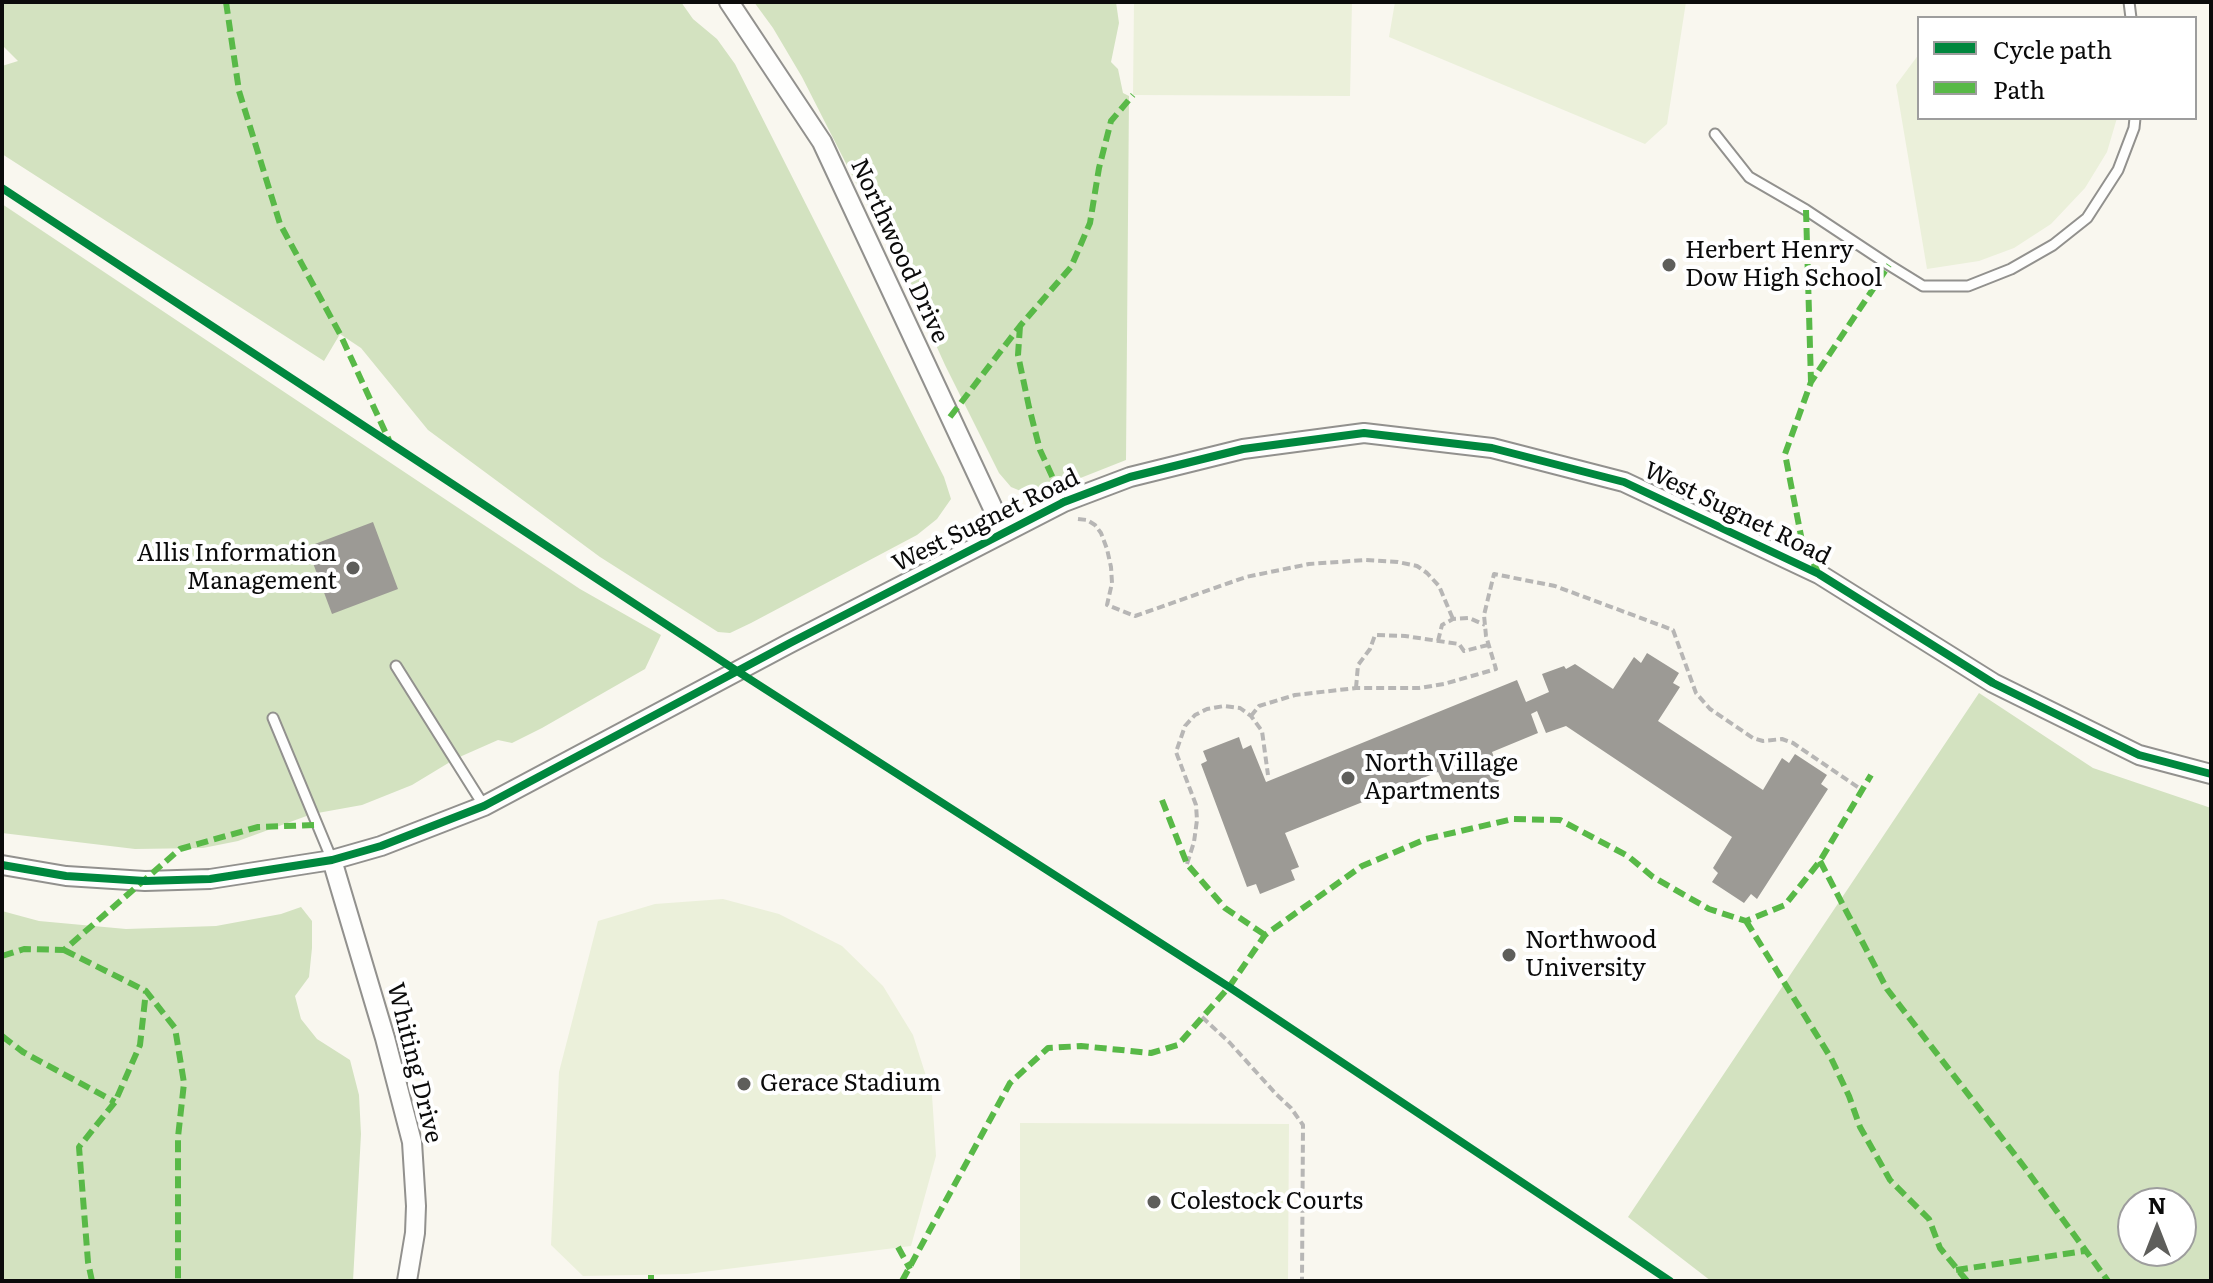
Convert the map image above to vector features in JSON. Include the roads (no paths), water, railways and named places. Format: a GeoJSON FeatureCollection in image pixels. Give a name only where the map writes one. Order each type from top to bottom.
{"type":"FeatureCollection","features":[{"type":"Feature","properties":{"kind":"street","name":"Northwood Drive"},"geometry":{"type":"LineString","coordinates":[[729,2],[822,142],[1004,532]]}},
{"type":"Feature","properties":{"kind":"street","name":"West Sugnet Road"},"geometry":{"type":"LineString","coordinates":[[2,865],[66,876],[145,881],[210,879],[332,860],[394,842],[484,806],[1064,502],[1130,477],[1243,449],[1364,433],[1492,448],[1624,482],[1819,574],[1993,683],[2139,755],[2211,774]]}},
{"type":"Feature","properties":{"kind":"street","name":"Whiting Drive"},"geometry":{"type":"LineString","coordinates":[[332,860],[377,1009],[412,1142],[416,1206],[407,1281]]}},
{"type":"Feature","properties":{"kind":"lane"},"geometry":{"type":"LineString","coordinates":[[1715,134],[1749,177],[1923,286],[1968,286],[2011,269],[2053,245],[2087,218],[2118,170],[2135,120]]}},
{"type":"Feature","properties":{"kind":"lane"},"geometry":{"type":"LineString","coordinates":[[396,666],[484,806]]}},
{"type":"Feature","properties":{"kind":"lane"},"geometry":{"type":"LineString","coordinates":[[273,718],[332,860]]}},
{"type":"Feature","properties":{"kind":"place","name":"Herbert Henry Dow High School"},"geometry":{"type":"Point","coordinates":[1669,265]}},
{"type":"Feature","properties":{"kind":"place","name":"Allis Information Management"},"geometry":{"type":"Point","coordinates":[353,568]}},
{"type":"Feature","properties":{"kind":"place","name":"North Village Apartments"},"geometry":{"type":"Point","coordinates":[1348,778]}},
{"type":"Feature","properties":{"kind":"place","name":"Northwood University"},"geometry":{"type":"Point","coordinates":[1509,955]}},
{"type":"Feature","properties":{"kind":"place","name":"Gerace Stadium"},"geometry":{"type":"Point","coordinates":[744,1084]}},
{"type":"Feature","properties":{"kind":"place","name":"Colestock Courts"},"geometry":{"type":"Point","coordinates":[1154,1202]}}]}
